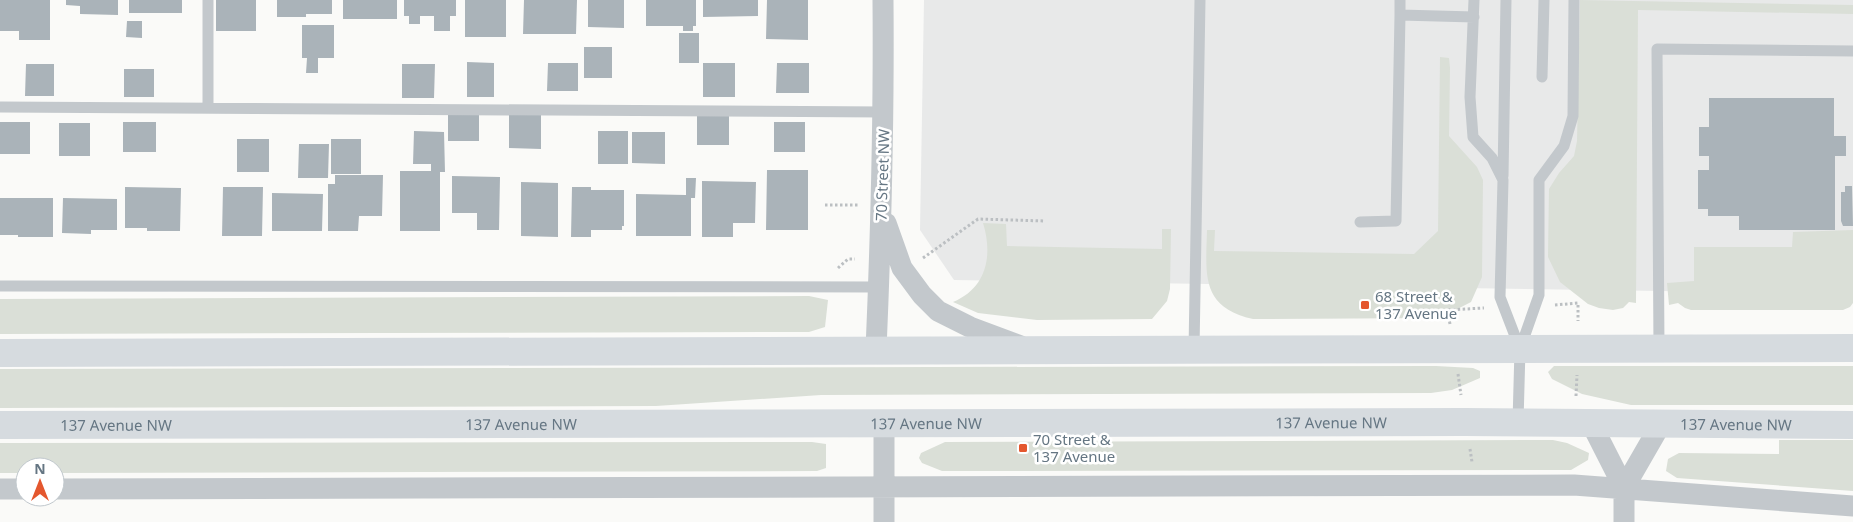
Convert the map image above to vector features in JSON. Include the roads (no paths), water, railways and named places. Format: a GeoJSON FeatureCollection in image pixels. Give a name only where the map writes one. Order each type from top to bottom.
{"type":"FeatureCollection","features":[{"type":"Feature","properties":{"kind":"main road"},"geometry":{"type":"LineString","coordinates":[[0,352],[1853,348]]}},
{"type":"Feature","properties":{"kind":"main road","name":"137 Avenue NW"},"geometry":{"type":"LineString","coordinates":[[0,425],[1518,422],[1853,424]]}},
{"type":"Feature","properties":{"kind":"street","name":"70 Street NW"},"geometry":{"type":"LineString","coordinates":[[876,350],[878,287],[889,260],[881,208],[884,112],[883,0]]}},
{"type":"Feature","properties":{"kind":"street"},"geometry":{"type":"LineString","coordinates":[[889,260],[902,268],[922,295],[938,311],[970,328],[1036,351]]}},
{"type":"Feature","properties":{"kind":"street"},"geometry":{"type":"LineString","coordinates":[[1624,488],[1662,422]]}},
{"type":"Feature","properties":{"kind":"street"},"geometry":{"type":"LineString","coordinates":[[884,423],[884,522]]}},
{"type":"Feature","properties":{"kind":"street"},"geometry":{"type":"LineString","coordinates":[[1591,423],[1624,488],[1624,522]]}},
{"type":"Feature","properties":{"kind":"street"},"geometry":{"type":"LineString","coordinates":[[65,489],[1574,485],[1853,506]]}},
{"type":"Feature","properties":{"kind":"street"},"geometry":{"type":"LineString","coordinates":[[0,489],[15,489]]}},
{"type":"Feature","properties":{"kind":"lane"},"geometry":{"type":"LineString","coordinates":[[208,0],[208,108]]}},
{"type":"Feature","properties":{"kind":"lane"},"geometry":{"type":"LineString","coordinates":[[1194,350],[1200,0]]}},
{"type":"Feature","properties":{"kind":"lane"},"geometry":{"type":"LineString","coordinates":[[1360,222],[1396,221],[1400,0]]}},
{"type":"Feature","properties":{"kind":"lane"},"geometry":{"type":"LineString","coordinates":[[1474,0],[1470,97],[1473,137],[1492,158],[1503,180]]}},
{"type":"Feature","properties":{"kind":"lane"},"geometry":{"type":"LineString","coordinates":[[1506,0],[1500,297],[1520,349]]}},
{"type":"Feature","properties":{"kind":"lane"},"geometry":{"type":"LineString","coordinates":[[1542,77],[1544,0]]}},
{"type":"Feature","properties":{"kind":"lane"},"geometry":{"type":"LineString","coordinates":[[1518,422],[1520,349],[1539,295],[1539,180],[1564,146],[1573,116],[1574,0]]}},
{"type":"Feature","properties":{"kind":"lane"},"geometry":{"type":"LineString","coordinates":[[1400,15],[1474,17]]}},
{"type":"Feature","properties":{"kind":"lane"},"geometry":{"type":"LineString","coordinates":[[1659,348],[1657,48],[1853,51]]}},
{"type":"Feature","properties":{"kind":"lane"},"geometry":{"type":"LineString","coordinates":[[0,107],[884,112]]}},
{"type":"Feature","properties":{"kind":"lane"},"geometry":{"type":"LineString","coordinates":[[0,286],[878,287]]}},
{"type":"Feature","properties":{"kind":"place","name":"68 Street & 137 Avenue"},"geometry":{"type":"Point","coordinates":[1365,305]}},
{"type":"Feature","properties":{"kind":"place","name":"70 Street & 137 Avenue"},"geometry":{"type":"Point","coordinates":[1023,448]}}]}
